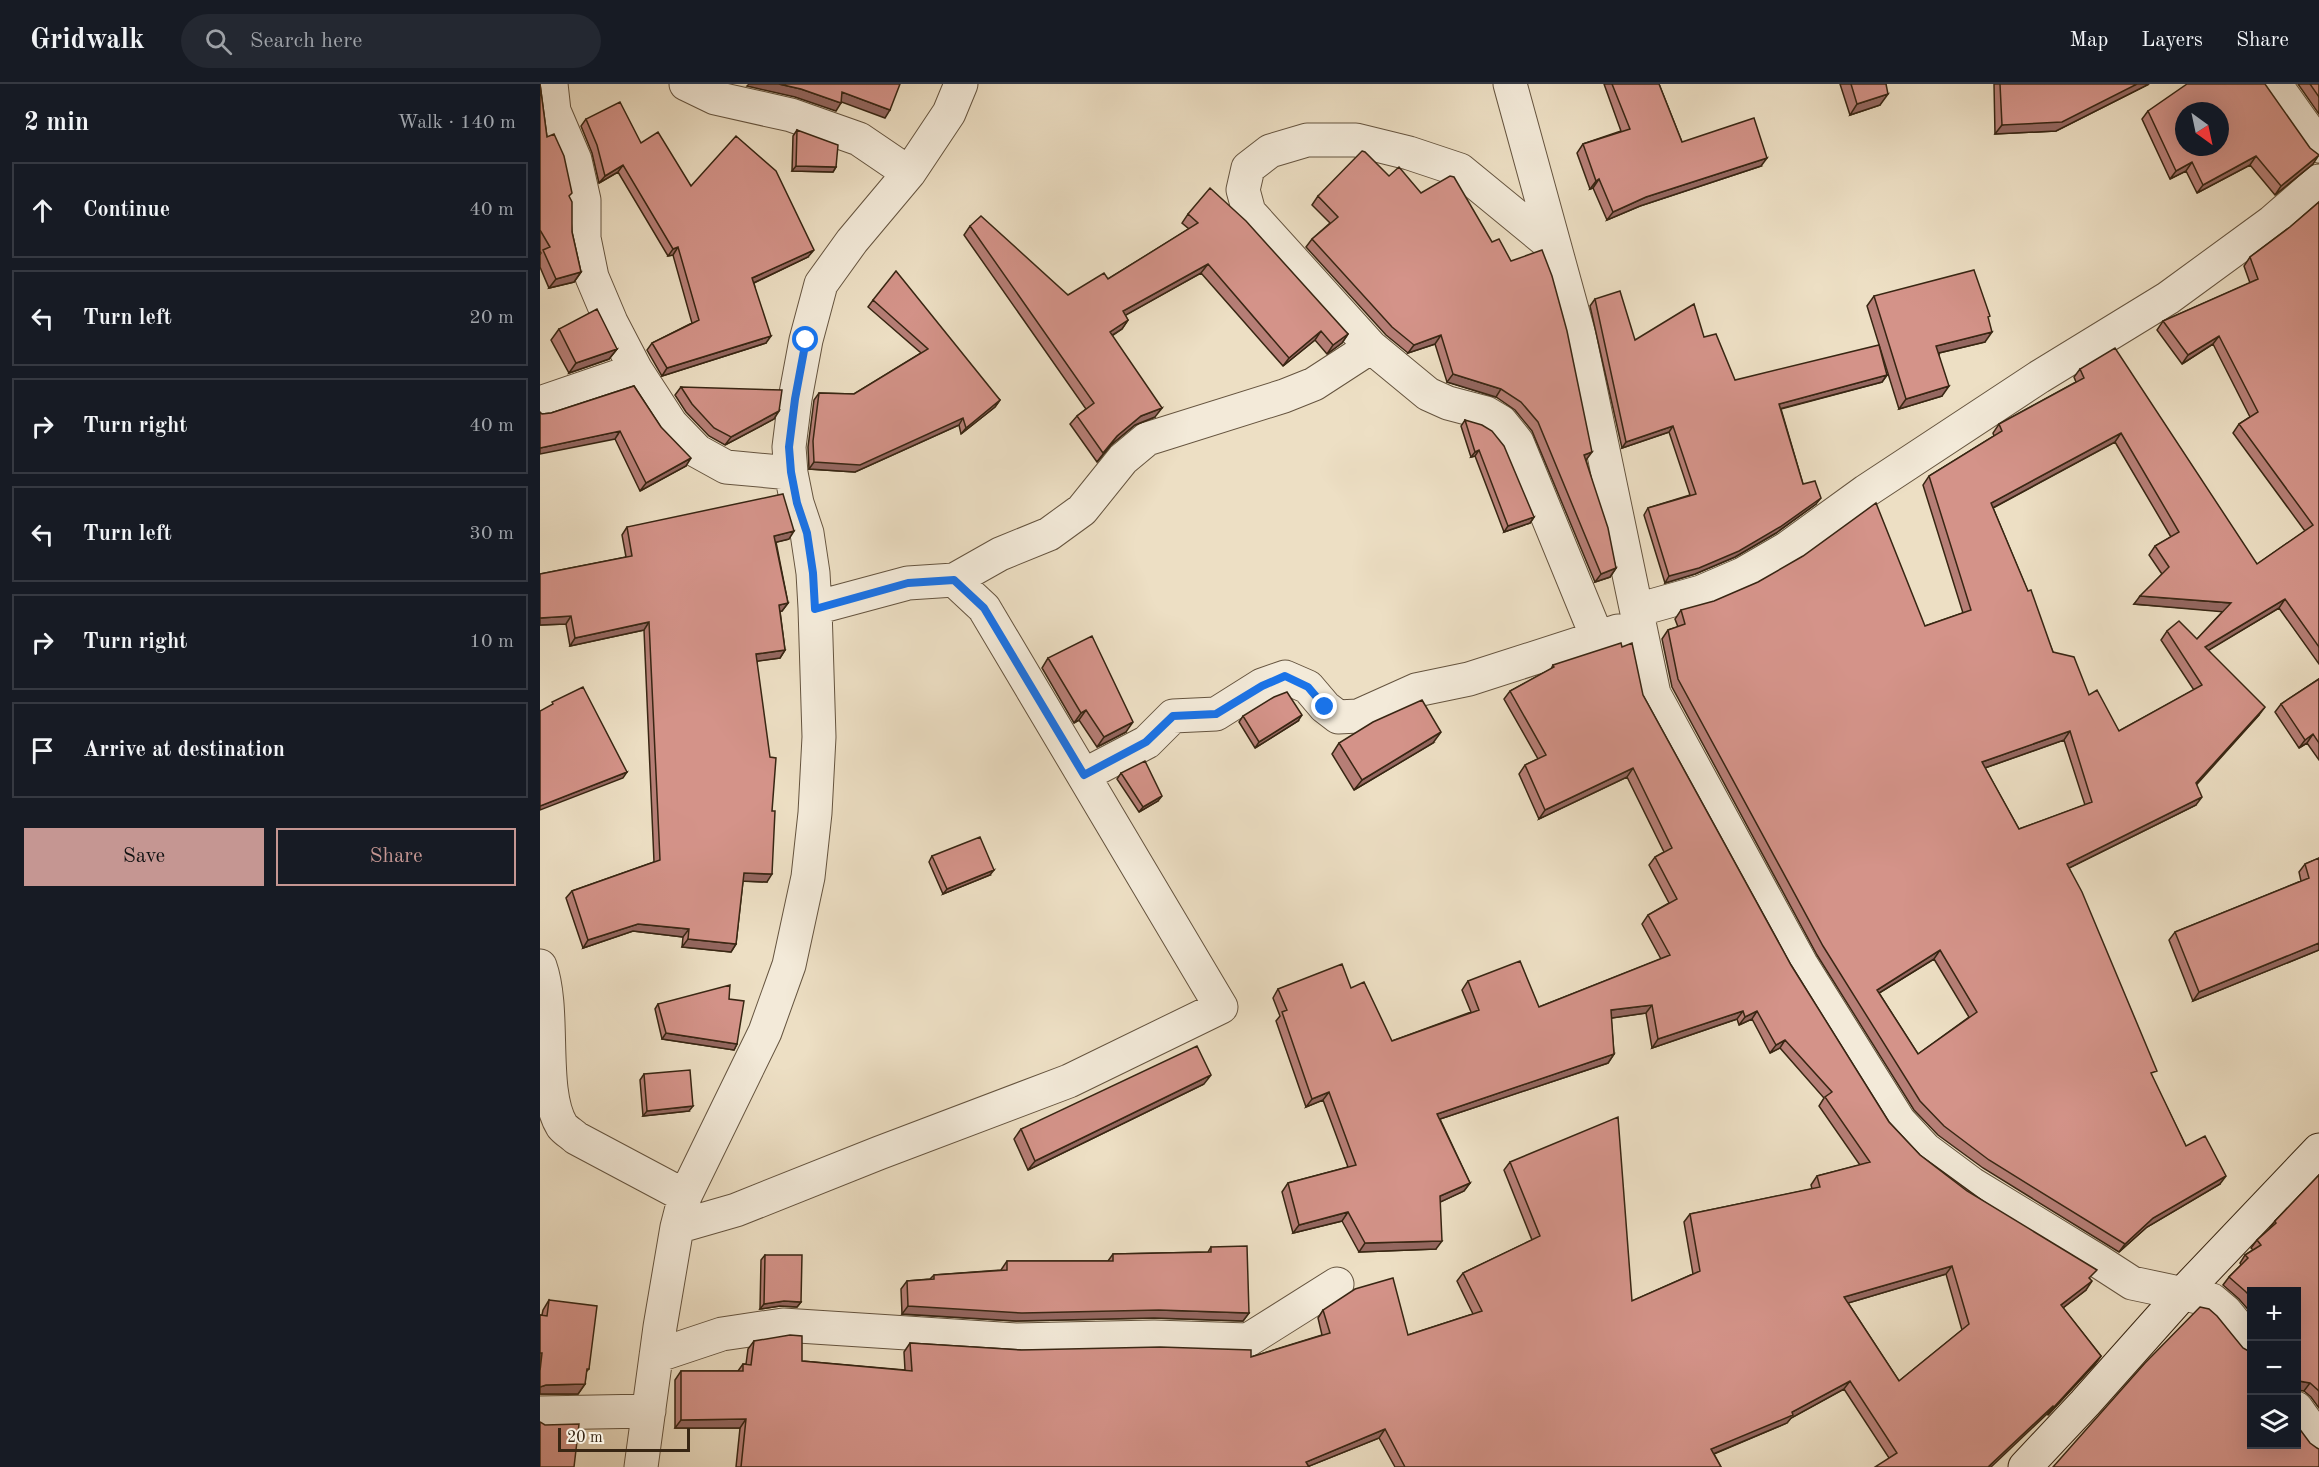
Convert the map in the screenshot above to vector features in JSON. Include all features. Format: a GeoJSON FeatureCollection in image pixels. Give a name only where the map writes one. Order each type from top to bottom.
{"type":"FeatureCollection","features":[{"type":"Feature","properties":{"kind":"street"},"geometry":{"type":"LineString","coordinates":[[551,84],[554,111],[575,160],[584,200],[584,238],[592,277],[611,322],[636,370],[671,424],[697,451],[726,467],[791,472]]}},
{"type":"Feature","properties":{"kind":"street"},"geometry":{"type":"LineString","coordinates":[[686,84],[715,98],[791,115],[859,138],[909,173]]}},
{"type":"Feature","properties":{"kind":"street"},"geometry":{"type":"LineString","coordinates":[[641,1467],[656,1356],[681,1211],[765,1032],[789,965],[808,877],[815,813],[819,737],[815,609],[807,533],[797,503],[789,447],[806,340],[821,284],[852,241],[909,173],[949,112],[961,84]]}},
{"type":"Feature","properties":{"kind":"street"},"geometry":{"type":"LineString","coordinates":[[1510,84],[1579,335],[1653,694],[1801,964],[1899,1121],[1925,1149],[1972,1184],[2132,1283],[2212,1300],[2225,1311],[2250,1341]]}},
{"type":"Feature","properties":{"kind":"street"},"geometry":{"type":"LineString","coordinates":[[2275,84],[2319,146]]}},
{"type":"Feature","properties":{"kind":"street"},"geometry":{"type":"LineString","coordinates":[[1555,248],[1460,170],[1409,153],[1356,140],[1307,140],[1270,151],[1248,168],[1243,190],[1249,212],[1371,347],[1428,394],[1448,404],[1486,413],[1501,422],[1517,442],[1597,637]]}},
{"type":"Feature","properties":{"kind":"street"},"geometry":{"type":"LineString","coordinates":[[1084,775],[1146,742],[1173,716],[1216,714],[1262,686],[1285,676],[1308,687],[1325,707],[1338,717],[1358,716],[1416,690],[1469,678],[1597,637],[1638,617],[1743,574],[1786,549],[1866,491],[2039,376],[2168,298],[2272,222],[2319,181]]}},
{"type":"Feature","properties":{"kind":"street"},"geometry":{"type":"LineString","coordinates":[[815,609],[908,583],[954,580],[1000,554],[1049,534],[1082,510],[1122,459],[1147,440],[1304,388],[1345,366],[1371,347]]}},
{"type":"Feature","properties":{"kind":"street"},"geometry":{"type":"LineString","coordinates":[[540,403],[636,370]]}},
{"type":"Feature","properties":{"kind":"street"},"geometry":{"type":"LineString","coordinates":[[540,966],[546,1003],[545,1082],[551,1106],[561,1125],[576,1138],[681,1211],[736,1210],[879,1153],[1069,1082],[1221,1007],[984,608],[954,580]]}},
{"type":"Feature","properties":{"kind":"street"},"geometry":{"type":"LineString","coordinates":[[2025,1467],[2183,1293],[2319,1150]]}},
{"type":"Feature","properties":{"kind":"street"},"geometry":{"type":"LineString","coordinates":[[656,1356],[722,1334],[783,1325],[1016,1340],[1154,1337],[1248,1340],[1337,1284]]}},
{"type":"Feature","properties":{"kind":"street"},"geometry":{"type":"LineString","coordinates":[[540,1413],[649,1411]]}},
{"type":"Feature","properties":{"kind":"street"},"geometry":{"type":"LineString","coordinates":[[2301,1415],[2319,1440]]}},
{"type":"Feature","properties":{"kind":"building"},"geometry":{"type":"Polygon","coordinates":[[[540,84],[547,137],[554,134],[564,156],[572,193],[569,196],[572,202],[572,232],[581,272],[556,279],[543,250],[550,247],[540,230],[540,84]]]}},
{"type":"Feature","properties":{"kind":"building"},"geometry":{"type":"Polygon","coordinates":[[[779,84],[900,84],[890,110],[842,92],[841,103],[779,84]]]}},
{"type":"Feature","properties":{"kind":"building"},"geometry":{"type":"Polygon","coordinates":[[[1612,84],[1659,84],[1682,142],[1754,118],[1767,158],[1646,197],[1613,212],[1599,179],[1596,181],[1583,144],[1630,129],[1612,84]]]}},
{"type":"Feature","properties":{"kind":"building"},"geometry":{"type":"Polygon","coordinates":[[[1851,84],[1886,84],[1888,94],[1857,104],[1851,84]]]}},
{"type":"Feature","properties":{"kind":"building"},"geometry":{"type":"Polygon","coordinates":[[[2000,84],[2137,84],[2062,122],[2002,125],[2000,84]]]}},
{"type":"Feature","properties":{"kind":"building"},"geometry":{"type":"Polygon","coordinates":[[[2187,84],[2265,84],[2310,148],[2319,155],[2281,186],[2256,156],[2203,185],[2192,162],[2176,171],[2148,111],[2187,84]]]}},
{"type":"Feature","properties":{"kind":"building"},"geometry":{"type":"Polygon","coordinates":[[[2310,84],[2319,84],[2319,97],[2310,84]]]}},
{"type":"Feature","properties":{"kind":"building"},"geometry":{"type":"Polygon","coordinates":[[[620,102],[641,143],[658,132],[691,186],[736,136],[776,171],[814,250],[752,278],[771,336],[667,368],[652,343],[699,320],[678,247],[673,249],[623,165],[605,176],[597,145],[586,119],[620,102]]]}},
{"type":"Feature","properties":{"kind":"building"},"geometry":{"type":"Polygon","coordinates":[[[797,130],[838,145],[836,167],[796,166],[797,130]]]}},
{"type":"Feature","properties":{"kind":"building"},"geometry":{"type":"Polygon","coordinates":[[[1362,151],[1389,176],[1399,167],[1421,193],[1450,176],[1454,177],[1492,242],[1499,239],[1511,261],[1542,250],[1552,276],[1567,331],[1592,452],[1584,455],[1608,528],[1616,568],[1601,574],[1538,422],[1521,402],[1501,389],[1453,374],[1441,335],[1414,345],[1392,327],[1312,239],[1338,217],[1318,196],[1362,151]]]}},
{"type":"Feature","properties":{"kind":"building"},"geometry":{"type":"Polygon","coordinates":[[[1210,188],[1246,221],[1348,334],[1333,345],[1321,331],[1289,358],[1208,264],[1123,311],[1128,320],[1110,332],[1162,408],[1141,416],[1117,436],[1103,453],[1077,416],[1094,403],[970,226],[981,216],[1068,295],[1104,273],[1108,279],[1198,223],[1188,214],[1210,188]]]}},
{"type":"Feature","properties":{"kind":"building"},"geometry":{"type":"Polygon","coordinates":[[[2319,202],[2319,647],[2285,599],[2205,647],[2265,707],[2196,783],[2202,797],[2067,864],[2082,892],[2157,1071],[2151,1073],[2186,1146],[2205,1136],[2226,1176],[2153,1218],[2125,1244],[1989,1160],[1944,1126],[1920,1101],[1823,946],[1678,679],[1668,630],[1685,624],[1681,610],[1714,601],[1758,582],[1803,556],[1876,503],[1925,626],[1971,610],[1929,476],[2002,431],[1999,424],[2084,378],[2080,369],[2115,348],[2257,564],[2313,525],[2239,424],[2258,412],[2219,336],[2188,355],[2163,321],[2258,279],[2250,257],[2319,202]],[[2121,433],[1991,503],[2028,591],[2031,590],[2053,652],[2074,657],[2089,695],[2097,690],[2119,731],[2202,685],[2167,631],[2179,621],[2197,639],[2231,603],[2140,596],[2169,567],[2155,546],[2179,532],[2121,433]],[[2070,731],[1982,762],[2019,829],[2092,802],[2070,731]],[[1940,950],[1877,990],[1918,1054],[1977,1012],[1940,950]]]}},
{"type":"Feature","properties":{"kind":"building"},"geometry":{"type":"Polygon","coordinates":[[[1974,270],[1990,316],[1988,317],[1992,332],[1936,346],[1949,386],[1906,399],[1874,296],[1974,270]]]}},
{"type":"Feature","properties":{"kind":"building"},"geometry":{"type":"Polygon","coordinates":[[[896,271],[1000,400],[966,428],[963,418],[860,465],[814,462],[813,441],[819,393],[854,394],[928,349],[873,300],[896,271]]]}},
{"type":"Feature","properties":{"kind":"building"},"geometry":{"type":"Polygon","coordinates":[[[1620,291],[1635,340],[1694,304],[1704,337],[1716,334],[1735,380],[1879,345],[1887,375],[1779,404],[1803,484],[1815,481],[1821,498],[1780,527],[1739,551],[1699,568],[1669,576],[1648,508],[1696,494],[1673,426],[1626,442],[1595,299],[1620,291]]]}},
{"type":"Feature","properties":{"kind":"building"},"geometry":{"type":"Polygon","coordinates":[[[597,309],[617,349],[576,363],[559,329],[597,309]]]}},
{"type":"Feature","properties":{"kind":"building"},"geometry":{"type":"Polygon","coordinates":[[[634,386],[661,427],[691,458],[646,483],[620,431],[540,448],[540,412],[542,414],[551,413],[634,386]]]}},
{"type":"Feature","properties":{"kind":"building"},"geometry":{"type":"Polygon","coordinates":[[[681,387],[782,390],[779,411],[731,437],[714,428],[692,404],[681,387]]]}},
{"type":"Feature","properties":{"kind":"building"},"geometry":{"type":"Polygon","coordinates":[[[1465,420],[1492,431],[1504,446],[1534,517],[1508,526],[1479,450],[1475,452],[1465,420]]]}},
{"type":"Feature","properties":{"kind":"building"},"geometry":{"type":"Polygon","coordinates":[[[783,494],[794,531],[774,536],[788,603],[779,605],[785,650],[756,654],[770,757],[776,758],[772,811],[775,811],[772,874],[744,873],[736,944],[688,939],[689,929],[638,924],[588,940],[572,891],[660,860],[649,622],[575,638],[571,616],[540,618],[540,574],[632,556],[627,527],[783,494]]]}},
{"type":"Feature","properties":{"kind":"building"},"geometry":{"type":"Polygon","coordinates":[[[1092,636],[1133,722],[1104,737],[1086,710],[1081,713],[1048,658],[1092,636]]]}},
{"type":"Feature","properties":{"kind":"building"},"geometry":{"type":"Polygon","coordinates":[[[1621,643],[1622,647],[1632,643],[1643,695],[1791,965],[1889,1122],[1920,1155],[1967,1191],[2097,1270],[2089,1278],[2092,1281],[2061,1305],[2101,1356],[2054,1407],[1988,1467],[1875,1467],[1897,1453],[1850,1381],[1792,1412],[1793,1415],[1711,1449],[1721,1467],[1405,1467],[1385,1429],[1306,1462],[1309,1467],[741,1467],[746,1419],[681,1420],[681,1371],[743,1371],[743,1364],[751,1365],[754,1341],[790,1335],[802,1336],[802,1361],[912,1371],[910,1343],[1021,1350],[1160,1347],[1251,1350],[1251,1357],[1330,1333],[1323,1310],[1355,1289],[1393,1278],[1408,1335],[1482,1311],[1463,1273],[1540,1236],[1510,1162],[1618,1117],[1632,1301],[1700,1271],[1690,1214],[1820,1187],[1817,1176],[1870,1162],[1825,1097],[1832,1092],[1785,1040],[1776,1045],[1757,1011],[1745,1017],[1743,1011],[1658,1039],[1652,1005],[1611,1010],[1614,1054],[1437,1114],[1470,1183],[1440,1196],[1442,1241],[1365,1243],[1348,1212],[1299,1225],[1288,1183],[1356,1165],[1329,1092],[1312,1099],[1282,1012],[1287,1010],[1278,989],[1342,964],[1351,988],[1364,982],[1392,1041],[1479,1010],[1468,981],[1520,961],[1539,1007],[1670,955],[1648,915],[1677,899],[1655,857],[1672,848],[1633,768],[1545,810],[1525,765],[1546,755],[1510,691],[1554,667],[1553,665],[1621,643]],[[1952,1266],[1844,1297],[1899,1381],[1969,1324],[1952,1266]]]}},
{"type":"Feature","properties":{"kind":"building"},"geometry":{"type":"Polygon","coordinates":[[[2319,679],[2319,743],[2313,734],[2305,740],[2281,704],[2319,679]]]}},
{"type":"Feature","properties":{"kind":"building"},"geometry":{"type":"Polygon","coordinates":[[[583,687],[627,772],[540,806],[540,711],[553,704],[552,702],[583,687]]]}},
{"type":"Feature","properties":{"kind":"building"},"geometry":{"type":"Polygon","coordinates":[[[1287,692],[1302,715],[1259,742],[1243,716],[1274,697],[1287,692]]]}},
{"type":"Feature","properties":{"kind":"building"},"geometry":{"type":"Polygon","coordinates":[[[1422,700],[1441,732],[1362,780],[1339,743],[1373,722],[1422,700]]]}},
{"type":"Feature","properties":{"kind":"building"},"geometry":{"type":"Polygon","coordinates":[[[1145,761],[1162,796],[1143,807],[1121,773],[1145,761]]]}},
{"type":"Feature","properties":{"kind":"building"},"geometry":{"type":"Polygon","coordinates":[[[980,837],[994,870],[947,889],[932,856],[980,837]]]}},
{"type":"Feature","properties":{"kind":"building"},"geometry":{"type":"Polygon","coordinates":[[[2319,858],[2319,943],[2199,992],[2175,932],[2309,878],[2305,864],[2319,858]]]}},
{"type":"Feature","properties":{"kind":"building"},"geometry":{"type":"Polygon","coordinates":[[[730,985],[729,999],[744,1001],[737,1044],[666,1033],[658,1004],[730,985]]]}},
{"type":"Feature","properties":{"kind":"building"},"geometry":{"type":"Polygon","coordinates":[[[1197,1046],[1211,1075],[1035,1161],[1021,1129],[1197,1046]]]}},
{"type":"Feature","properties":{"kind":"building"},"geometry":{"type":"Polygon","coordinates":[[[690,1070],[693,1106],[647,1111],[644,1074],[690,1070]]]}},
{"type":"Feature","properties":{"kind":"building"},"geometry":{"type":"Polygon","coordinates":[[[2319,1175],[2319,1391],[2310,1383],[2301,1381],[2301,1287],[2247,1287],[2247,1293],[2229,1277],[2248,1258],[2245,1255],[2261,1245],[2257,1240],[2276,1223],[2275,1221],[2319,1175]]]}},
{"type":"Feature","properties":{"kind":"building"},"geometry":{"type":"Polygon","coordinates":[[[1247,1246],[1249,1313],[1159,1310],[1022,1313],[908,1306],[907,1281],[934,1279],[934,1275],[1007,1270],[1007,1261],[1113,1261],[1113,1254],[1211,1252],[1211,1247],[1247,1246]]]}},
{"type":"Feature","properties":{"kind":"building"},"geometry":{"type":"Polygon","coordinates":[[[765,1255],[802,1255],[801,1302],[784,1301],[764,1304],[765,1255]]]}},
{"type":"Feature","properties":{"kind":"building"},"geometry":{"type":"Polygon","coordinates":[[[549,1300],[597,1306],[585,1384],[540,1387],[542,1353],[540,1353],[540,1315],[547,1316],[549,1300]]]}},
{"type":"Feature","properties":{"kind":"building"},"geometry":{"type":"Polygon","coordinates":[[[2200,1307],[2209,1309],[2247,1350],[2247,1449],[2301,1449],[2301,1431],[2310,1443],[2319,1449],[2319,1467],[2053,1467],[2145,1363],[2200,1307]]]}},
{"type":"Feature","properties":{"kind":"building"},"geometry":{"type":"Polygon","coordinates":[[[540,1422],[545,1425],[579,1424],[574,1467],[540,1467],[540,1422]]]}},
{"type":"Feature","properties":{"kind":"route"},"geometry":{"type":"LineString","coordinates":[[806,340],[789,447],[797,503],[807,533],[815,609],[908,583],[954,580],[984,608],[1084,775],[1146,742],[1173,716],[1216,714],[1262,686],[1285,676],[1308,687],[1325,707]]}}]}
